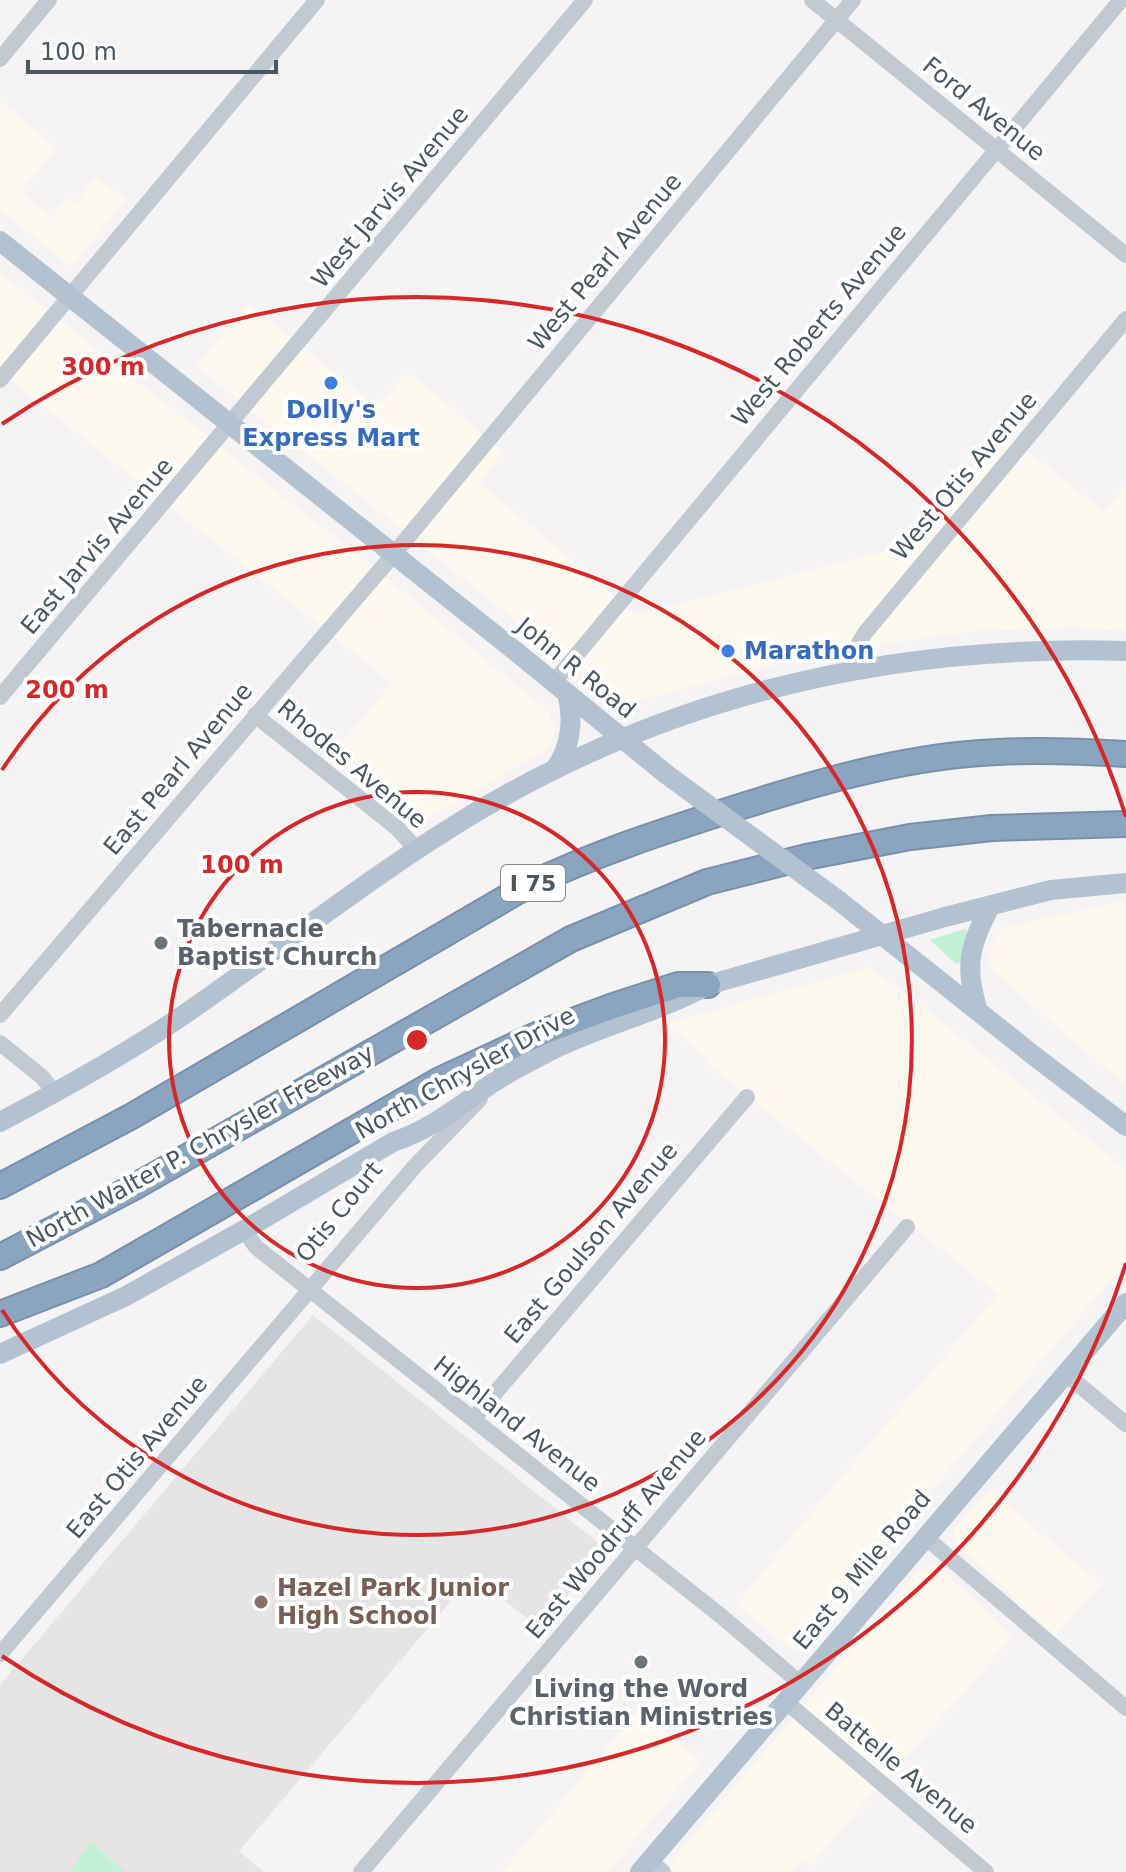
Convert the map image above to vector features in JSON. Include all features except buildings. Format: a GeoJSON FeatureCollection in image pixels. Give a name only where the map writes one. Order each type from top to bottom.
{"type":"FeatureCollection","features":[{"type":"Feature","properties":{"kind":"highway","name":"I 75"},"geometry":{"type":"LineString","coordinates":[[0,1186],[132,1116],[525,887],[638,838],[815,783],[887,766],[977,753],[1046,750],[1126,754]]}},
{"type":"Feature","properties":{"kind":"highway","name":"North Walter P. Chrysler Freeway"},"geometry":{"type":"LineString","coordinates":[[0,1257],[160,1173],[571,939],[707,882],[806,857],[910,837],[992,828],[1126,824]]}},
{"type":"Feature","properties":{"kind":"highway"},"geometry":{"type":"LineString","coordinates":[[0,1314],[101,1275],[465,1068],[543,1032],[613,1006],[678,985],[708,985]]}},
{"type":"Feature","properties":{"kind":"main road","name":"John R Road"},"geometry":{"type":"LineString","coordinates":[[0,241],[560,687],[622,740],[838,900],[1126,1126]]}},
{"type":"Feature","properties":{"kind":"main road"},"geometry":{"type":"LineString","coordinates":[[0,1122],[55,1093],[178,1019],[477,811],[555,769],[669,720],[725,701],[849,670],[1005,651],[1126,651]]}},
{"type":"Feature","properties":{"kind":"main road"},"geometry":{"type":"LineString","coordinates":[[555,769],[564,752],[571,723],[560,687]]}},
{"type":"Feature","properties":{"kind":"main road","name":"North Chrysler Drive"},"geometry":{"type":"LineString","coordinates":[[0,1354],[126,1296],[393,1142],[417,1134],[496,1081],[552,1050],[609,1024],[679,1001],[708,985],[991,905],[1051,890],[1126,883]]}},
{"type":"Feature","properties":{"kind":"main road"},"geometry":{"type":"LineString","coordinates":[[978,1011],[970,986],[969,967],[975,935],[991,905]]}},
{"type":"Feature","properties":{"kind":"main road","name":"East 9 Mile Road"},"geometry":{"type":"LineString","coordinates":[[651,1868],[800,1683],[1126,1303]]}},
{"type":"Feature","properties":{"kind":"street"},"geometry":{"type":"LineString","coordinates":[[0,59],[49,0]]}},
{"type":"Feature","properties":{"kind":"street"},"geometry":{"type":"LineString","coordinates":[[0,380],[317,0]]}},
{"type":"Feature","properties":{"kind":"street","name":"West Jarvis Avenue"},"geometry":{"type":"LineString","coordinates":[[231,425],[585,0]]}},
{"type":"Feature","properties":{"kind":"street","name":"Ford Avenue"},"geometry":{"type":"LineString","coordinates":[[812,0],[1126,255]]}},
{"type":"Feature","properties":{"kind":"street","name":"West Pearl Avenue"},"geometry":{"type":"LineString","coordinates":[[393,555],[853,0]]}},
{"type":"Feature","properties":{"kind":"street","name":"West Roberts Avenue"},"geometry":{"type":"LineString","coordinates":[[560,687],[996,149],[1121,0]]}},
{"type":"Feature","properties":{"kind":"street","name":"West Otis Avenue"},"geometry":{"type":"LineString","coordinates":[[849,670],[865,633],[1126,319]]}},
{"type":"Feature","properties":{"kind":"street","name":"East Jarvis Avenue"},"geometry":{"type":"LineString","coordinates":[[0,697],[231,425]]}},
{"type":"Feature","properties":{"kind":"street","name":"East Pearl Avenue"},"geometry":{"type":"LineString","coordinates":[[0,1015],[393,555]]}},
{"type":"Feature","properties":{"kind":"street","name":"Rhodes Avenue"},"geometry":{"type":"LineString","coordinates":[[255,715],[397,828],[417,850]]}},
{"type":"Feature","properties":{"kind":"street"},"geometry":{"type":"LineString","coordinates":[[0,1043],[42,1077],[55,1093]]}},
{"type":"Feature","properties":{"kind":"street"},"geometry":{"type":"LineString","coordinates":[[311,1290],[415,1166],[508,1075]]}},
{"type":"Feature","properties":{"kind":"street","name":"East Goulson Avenue"},"geometry":{"type":"LineString","coordinates":[[473,1419],[747,1097]]}},
{"type":"Feature","properties":{"kind":"street"},"geometry":{"type":"LineString","coordinates":[[417,1134],[437,1134],[452,1128]]}},
{"type":"Feature","properties":{"kind":"street","name":"Otis Court"},"geometry":{"type":"LineString","coordinates":[[311,1290],[316,1273],[416,1152],[409,1139],[393,1142]]}},
{"type":"Feature","properties":{"kind":"street","name":"East Woodruff Avenue"},"geometry":{"type":"LineString","coordinates":[[361,1872],[907,1227]]}},
{"type":"Feature","properties":{"kind":"street","name":"Highland Avenue"},"geometry":{"type":"LineString","coordinates":[[244,1230],[256,1247],[800,1683]]}},
{"type":"Feature","properties":{"kind":"street","name":"East Otis Avenue"},"geometry":{"type":"LineString","coordinates":[[0,1654],[311,1290]]}},
{"type":"Feature","properties":{"kind":"street"},"geometry":{"type":"LineString","coordinates":[[1066,1374],[1126,1424]]}},
{"type":"Feature","properties":{"kind":"street"},"geometry":{"type":"LineString","coordinates":[[925,1537],[1126,1708]]}},
{"type":"Feature","properties":{"kind":"street","name":"Battelle Avenue"},"geometry":{"type":"LineString","coordinates":[[785,1701],[986,1872]]}},
{"type":"Feature","properties":{"kind":"shaded area"},"geometry":{"type":"Polygon","coordinates":[[[0,101],[57,148],[21,192],[51,217],[68,198],[75,203],[96,177],[126,200],[71,267],[0,210],[0,101]]]}},
{"type":"Feature","properties":{"kind":"shaded area"},"geometry":{"type":"Polygon","coordinates":[[[0,273],[393,583],[549,712],[555,729],[549,748],[418,824],[332,755],[392,683],[0,372],[0,273]]]}},
{"type":"Feature","properties":{"kind":"shaded area"},"geometry":{"type":"Polygon","coordinates":[[[248,303],[375,406],[408,372],[503,451],[480,483],[636,615],[908,545],[1003,432],[1104,512],[1126,486],[1126,631],[1071,628],[978,631],[823,652],[622,705],[196,366],[248,303]]]}},
{"type":"Feature","properties":{"kind":"shaded area"},"geometry":{"type":"Polygon","coordinates":[[[1126,902],[1126,1084],[1072,1041],[988,966],[987,957],[1001,928],[1126,902]]]}},
{"type":"Feature","properties":{"kind":"shaded area"},"geometry":{"type":"Polygon","coordinates":[[[869,967],[1126,1169],[1126,1262],[795,1652],[736,1605],[998,1294],[707,1064],[703,1055],[666,1024],[869,967]]]}},
{"type":"Feature","properties":{"kind":"shaded area","name":"Hazel Park Junior High School"},"geometry":{"type":"Polygon","coordinates":[[[313,1315],[606,1549],[539,1628],[473,1575],[239,1851],[264,1872],[0,1872],[0,1685],[313,1315]]]}},
{"type":"Feature","properties":{"kind":"shaded area"},"geometry":{"type":"Polygon","coordinates":[[[990,1490],[1101,1584],[1055,1636],[955,1543],[954,1528],[990,1490]]]}},
{"type":"Feature","properties":{"kind":"shaded area"},"geometry":{"type":"Polygon","coordinates":[[[935,1564],[1012,1636],[956,1702],[811,1866],[803,1859],[791,1872],[663,1872],[913,1576],[935,1564]]]}},
{"type":"Feature","properties":{"kind":"shaded area"},"geometry":{"type":"Polygon","coordinates":[[[639,1710],[701,1762],[652,1820],[608,1872],[502,1872],[639,1710]]]}},
{"type":"Feature","properties":{"kind":"green space"},"geometry":{"type":"Polygon","coordinates":[[[964,929],[967,931],[960,962],[956,964],[930,940],[964,929]]]}},
{"type":"Feature","properties":{"kind":"green space"},"geometry":{"type":"Polygon","coordinates":[[[91,1842],[125,1872],[70,1872],[91,1842]]]}},
{"type":"Feature","properties":{"kind":"place","name":"Dolly's Express Mart"},"geometry":{"type":"Point","coordinates":[331,383]}},
{"type":"Feature","properties":{"kind":"place","name":"Marathon"},"geometry":{"type":"Point","coordinates":[728,651]}},
{"type":"Feature","properties":{"kind":"place","name":"Tabernacle Baptist Church"},"geometry":{"type":"Point","coordinates":[161,943]}},
{"type":"Feature","properties":{"kind":"place","name":"Hazel Park Junior High School"},"geometry":{"type":"Point","coordinates":[261,1602]}},
{"type":"Feature","properties":{"kind":"place","name":"Living the Word Christian Ministries"},"geometry":{"type":"Point","coordinates":[641,1662]}}]}
